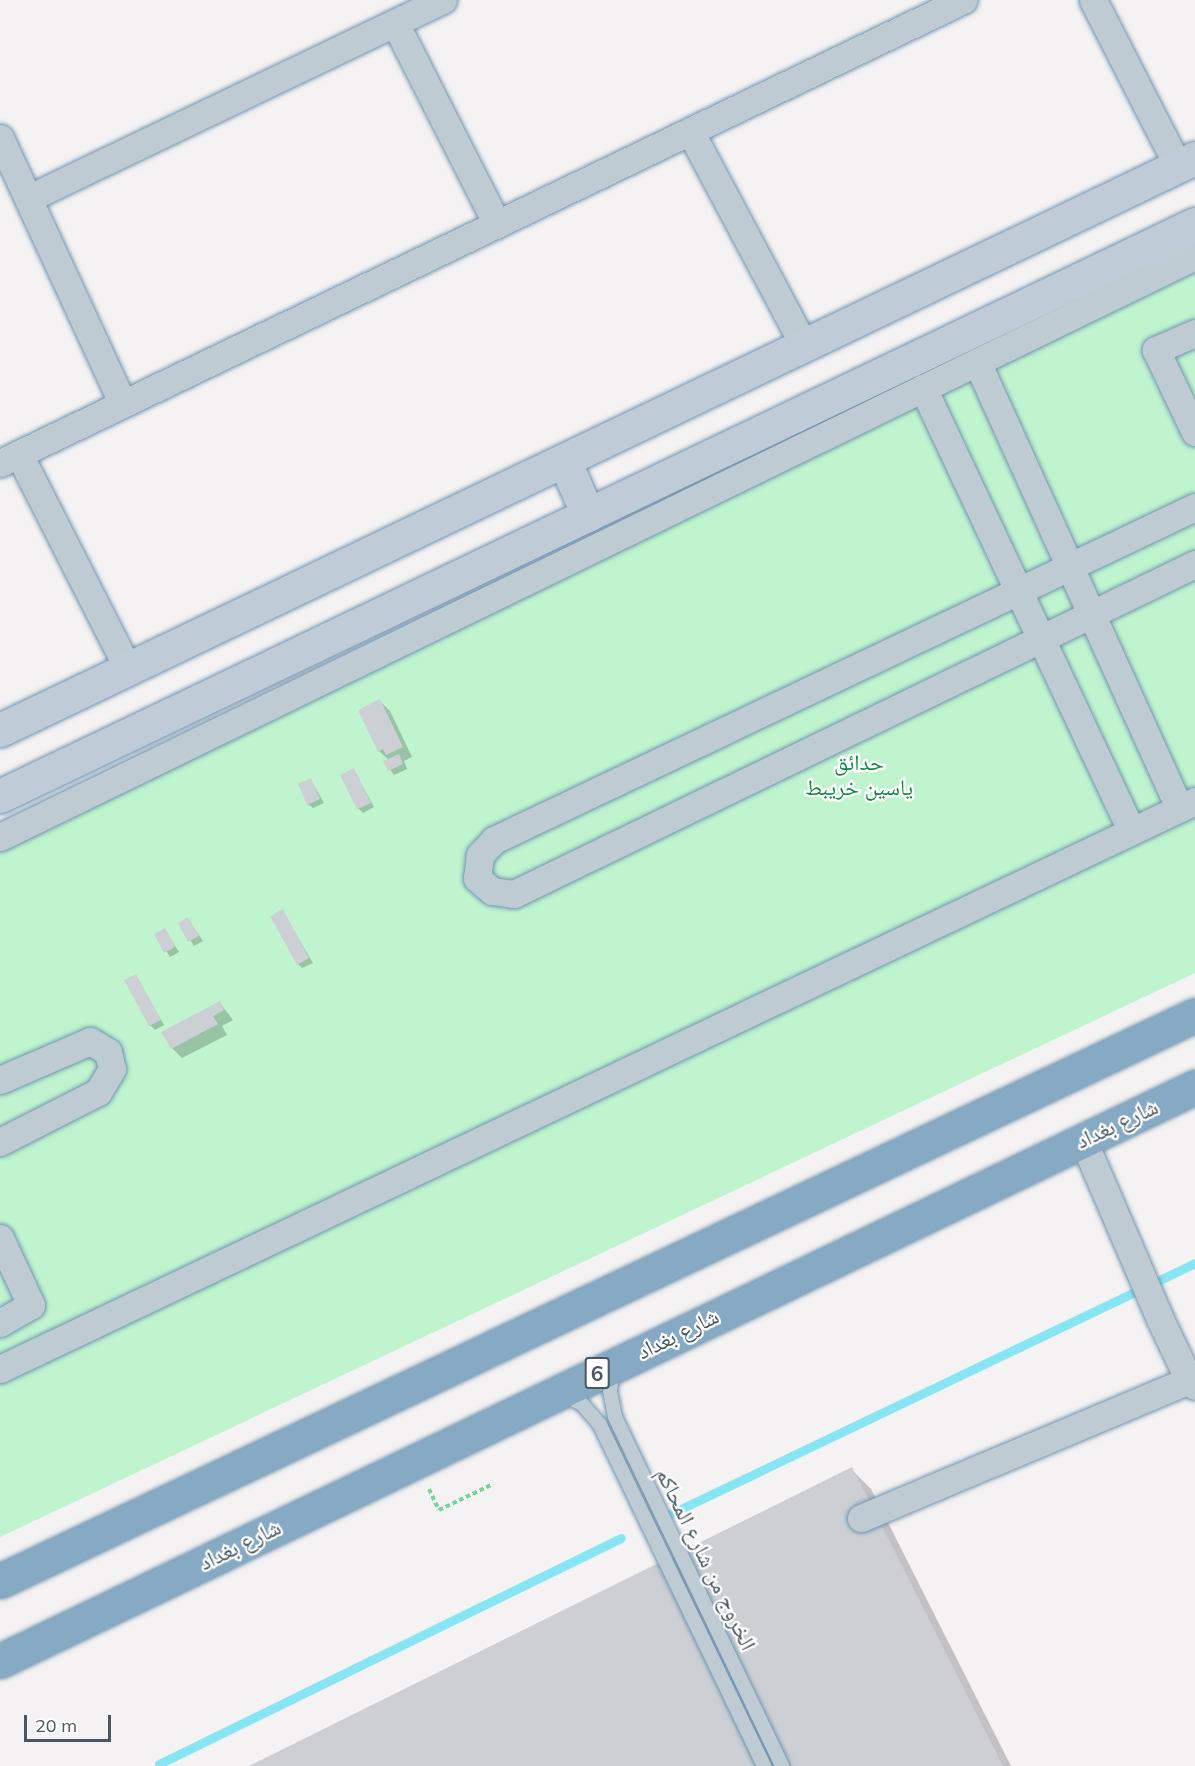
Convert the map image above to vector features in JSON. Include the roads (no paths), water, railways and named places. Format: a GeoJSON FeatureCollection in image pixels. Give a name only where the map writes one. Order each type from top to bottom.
{"type":"FeatureCollection","features":[{"type":"Feature","properties":{"kind":"highway"},"geometry":{"type":"LineString","coordinates":[[0,1581],[1195,1014]]}},
{"type":"Feature","properties":{"kind":"highway","name":"شارع بغداد"},"geometry":{"type":"LineString","coordinates":[[0,1661],[1195,1087]]}},
{"type":"Feature","properties":{"kind":"street"},"geometry":{"type":"LineString","coordinates":[[28,198],[443,0]]}},
{"type":"Feature","properties":{"kind":"street"},"geometry":{"type":"LineString","coordinates":[[128,669],[10,458],[963,0]]}},
{"type":"Feature","properties":{"kind":"street"},"geometry":{"type":"LineString","coordinates":[[0,730],[1186,162],[1093,0]]}},
{"type":"Feature","properties":{"kind":"street"},"geometry":{"type":"LineString","coordinates":[[395,23],[497,224]]}},
{"type":"Feature","properties":{"kind":"street"},"geometry":{"type":"LineString","coordinates":[[690,131],[804,345]]}},
{"type":"Feature","properties":{"kind":"street"},"geometry":{"type":"LineString","coordinates":[[0,138],[123,404]]}},
{"type":"Feature","properties":{"kind":"street"},"geometry":{"type":"LineString","coordinates":[[0,796],[1195,224]]}},
{"type":"Feature","properties":{"kind":"street"},"geometry":{"type":"LineString","coordinates":[[0,837],[1195,256]]}},
{"type":"Feature","properties":{"kind":"street"},"geometry":{"type":"LineString","coordinates":[[1195,333],[1156,350],[1195,432]]}},
{"type":"Feature","properties":{"kind":"street"},"geometry":{"type":"LineString","coordinates":[[0,1369],[1187,805],[1091,614],[977,362]]}},
{"type":"Feature","properties":{"kind":"street"},"geometry":{"type":"LineString","coordinates":[[923,388],[1131,831]]}},
{"type":"Feature","properties":{"kind":"street"},"geometry":{"type":"LineString","coordinates":[[564,460],[588,515]]}},
{"type":"Feature","properties":{"kind":"street"},"geometry":{"type":"LineString","coordinates":[[1195,507],[494,840],[480,855],[477,878],[492,891],[514,894],[1195,564]]}},
{"type":"Feature","properties":{"kind":"street"},"geometry":{"type":"LineString","coordinates":[[0,1080],[90,1041],[108,1052],[112,1069],[98,1092],[0,1142]]}},
{"type":"Feature","properties":{"kind":"street"},"geometry":{"type":"LineString","coordinates":[[861,1518],[1192,1383],[1160,1319],[1083,1140]]}},
{"type":"Feature","properties":{"kind":"street"},"geometry":{"type":"LineString","coordinates":[[0,1238],[32,1305],[0,1323]]}},
{"type":"Feature","properties":{"kind":"lane","name":"الخروج من شارع المحاكم"},"geometry":{"type":"LineString","coordinates":[[614,1365],[610,1391],[615,1417],[782,1766]]}},
{"type":"Feature","properties":{"kind":"lane"},"geometry":{"type":"LineString","coordinates":[[556,1393],[582,1404],[600,1425],[764,1766]]}},
{"type":"Feature","properties":{"kind":"waterway"},"geometry":{"type":"LineString","coordinates":[[664,1517],[1195,1263]]}},
{"type":"Feature","properties":{"kind":"waterway"},"geometry":{"type":"LineString","coordinates":[[159,1764],[621,1538]]}},
{"type":"Feature","properties":{"kind":"park label","name":"حدائق ياسين خريبط"},"geometry":{"type":"Point","coordinates":[859,774]}}]}
